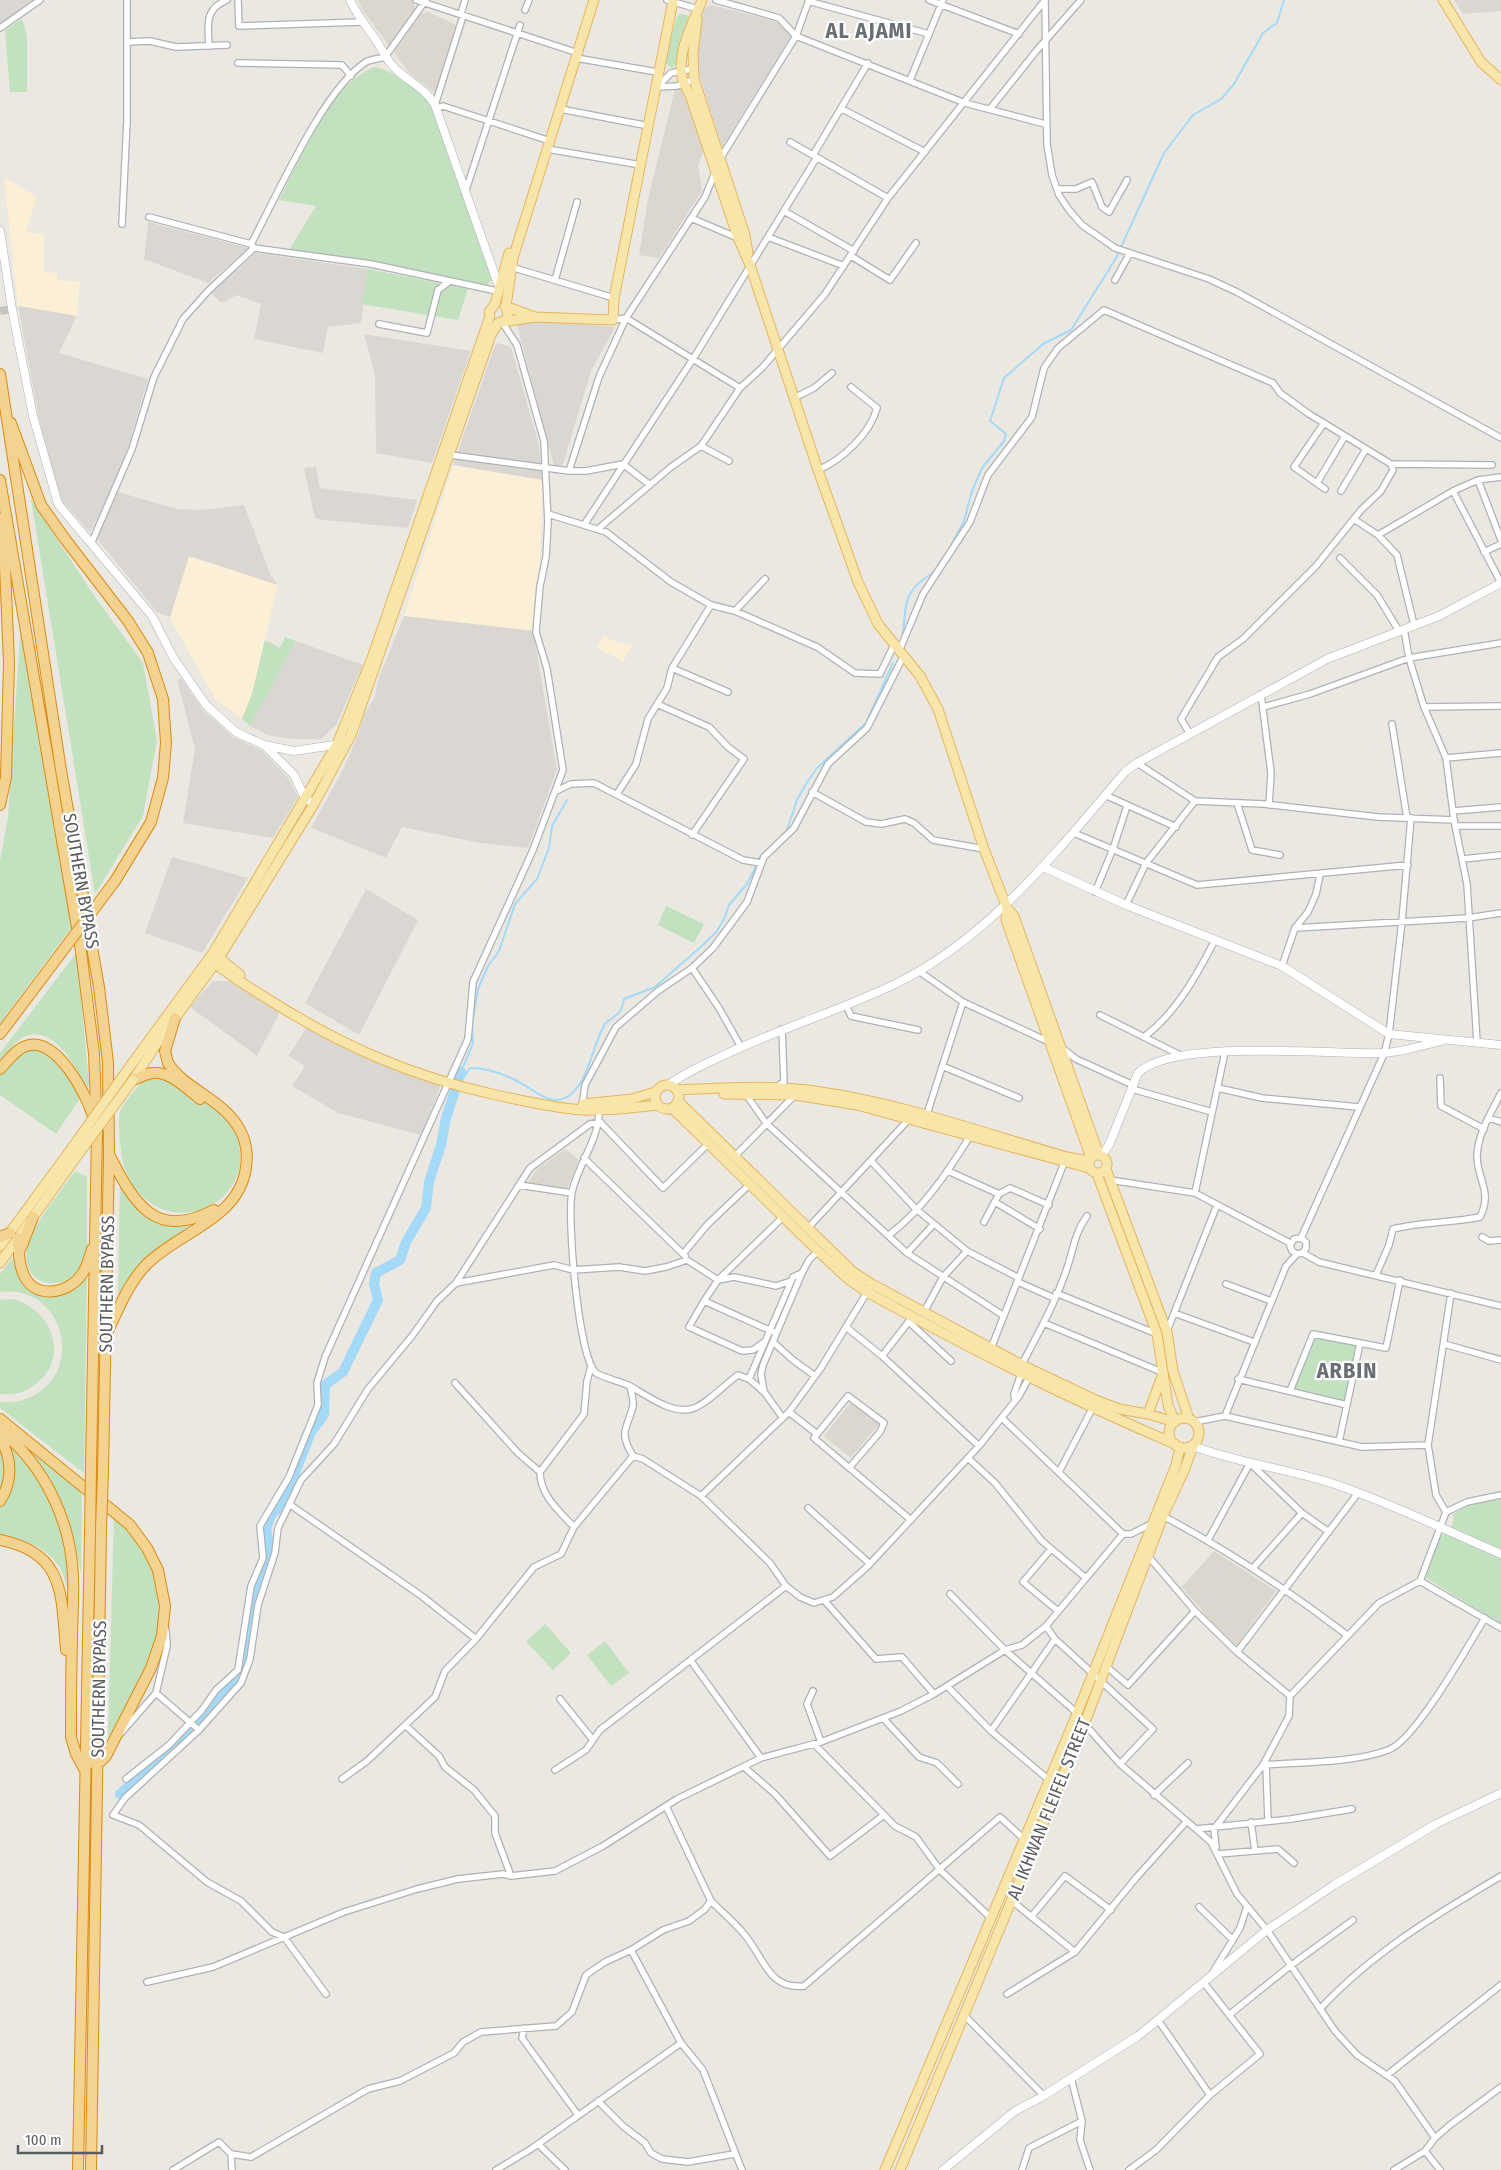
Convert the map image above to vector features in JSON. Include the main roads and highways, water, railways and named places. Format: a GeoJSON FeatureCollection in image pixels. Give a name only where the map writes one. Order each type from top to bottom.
{"type":"FeatureCollection","features":[{"type":"Feature","properties":{"kind":"highway"},"geometry":{"type":"LineString","coordinates":[[0,374],[5,406],[41,505],[128,621],[148,653],[163,699],[166,743],[163,778],[151,822],[115,881],[0,1034]]}},
{"type":"Feature","properties":{"kind":"highway","name":"SOUTHERN BYPASS"},"geometry":{"type":"LineString","coordinates":[[5,406],[61,770],[99,987],[108,1062],[109,1154],[91,2170]]}},
{"type":"Feature","properties":{"kind":"highway","name":"SOUTHERN BYPASS"},"geometry":{"type":"LineString","coordinates":[[0,480],[86,989],[94,1053],[97,1133],[96,1241],[84,1766],[78,2170]]}},
{"type":"Feature","properties":{"kind":"highway"},"geometry":{"type":"LineString","coordinates":[[0,805],[6,777],[9,663],[3,539],[4,500]]}},
{"type":"Feature","properties":{"kind":"highway"},"geometry":{"type":"LineString","coordinates":[[106,1334],[130,1286],[146,1265],[217,1212],[236,1194],[244,1179],[247,1162],[246,1145],[240,1129],[223,1108],[168,1063],[165,1051],[175,1018]]}},
{"type":"Feature","properties":{"kind":"highway"},"geometry":{"type":"LineString","coordinates":[[0,1070],[26,1046],[35,1045],[55,1054],[66,1065],[85,1098],[97,1133]]}},
{"type":"Feature","properties":{"kind":"highway"},"geometry":{"type":"LineString","coordinates":[[109,1154],[129,1194],[141,1208],[157,1217],[186,1221],[217,1212],[232,1192],[240,1170],[238,1142],[232,1129],[219,1113],[166,1075],[151,1073],[133,1080]]}},
{"type":"Feature","properties":{"kind":"highway"},"geometry":{"type":"LineString","coordinates":[[19,1256],[33,1217]]}},
{"type":"Feature","properties":{"kind":"highway"},"geometry":{"type":"LineString","coordinates":[[9,1236],[19,1256],[22,1272],[30,1284],[42,1291],[57,1292],[72,1285],[83,1273],[96,1241]]}},
{"type":"Feature","properties":{"kind":"highway"},"geometry":{"type":"LineString","coordinates":[[0,1419],[122,1518],[136,1532],[147,1548],[158,1570],[164,1593],[164,1623],[151,1668],[106,1756],[97,1763],[84,1766],[76,1754],[71,1737],[73,1577],[64,1526],[52,1495],[37,1469],[21,1449],[0,1430]]}},
{"type":"Feature","properties":{"kind":"highway"},"geometry":{"type":"LineString","coordinates":[[0,1438],[8,1455],[10,1465],[7,1487],[0,1501]]}},
{"type":"Feature","properties":{"kind":"highway"},"geometry":{"type":"LineString","coordinates":[[0,1540],[28,1549],[41,1558],[54,1573],[62,1597],[66,1651],[71,1676]]}},
{"type":"Feature","properties":{"kind":"main road"},"geometry":{"type":"LineString","coordinates":[[350,0],[385,58],[399,72],[427,92],[436,107],[498,289]]}},
{"type":"Feature","properties":{"kind":"main road"},"geometry":{"type":"LineString","coordinates":[[243,914],[305,798],[342,744],[490,316],[491,307],[495,304],[498,289],[560,109],[588,0]]}},
{"type":"Feature","properties":{"kind":"main road"},"geometry":{"type":"LineString","coordinates":[[0,1246],[133,1080],[157,1036],[175,1018],[314,804],[342,744],[451,454],[491,335],[508,316],[506,306],[511,267],[574,54],[594,0]]}},
{"type":"Feature","properties":{"kind":"main road"},"geometry":{"type":"LineString","coordinates":[[490,316],[500,323],[535,317],[613,320],[614,298],[657,87],[657,72],[671,0]]}},
{"type":"Feature","properties":{"kind":"main road"},"geometry":{"type":"LineString","coordinates":[[1443,0],[1481,62],[1501,80]]}},
{"type":"Feature","properties":{"kind":"main road"},"geometry":{"type":"LineString","coordinates":[[700,4],[692,69],[745,235],[750,265]]}},
{"type":"Feature","properties":{"kind":"main road"},"geometry":{"type":"LineString","coordinates":[[700,4],[685,45],[682,70],[684,83],[690,95],[738,238],[750,265],[818,470],[870,610],[920,676],[938,709],[984,849],[1006,906],[1014,916],[1059,1046],[1097,1174],[1162,1333],[1163,1373],[1168,1405],[1175,1422],[1170,1434],[1177,1446]]}},
{"type":"Feature","properties":{"kind":"main road"},"geometry":{"type":"LineString","coordinates":[[0,231],[12,309],[33,416],[58,504],[152,616],[173,657],[206,705],[236,732],[264,745],[294,751],[342,744]]}},
{"type":"Feature","properties":{"kind":"main road"},"geometry":{"type":"LineString","coordinates":[[495,304],[535,317]]}},
{"type":"Feature","properties":{"kind":"main road"},"geometry":{"type":"LineString","coordinates":[[655,1092],[654,1098],[657,1105],[662,1109],[675,1096],[679,1077],[740,1047],[846,1005],[920,972],[1006,906],[1043,867],[1125,772],[1137,763],[1327,659],[1462,605],[1501,583]]}},
{"type":"Feature","properties":{"kind":"main road"},"geometry":{"type":"LineString","coordinates":[[264,745],[294,775],[305,798],[314,804]]}},
{"type":"Feature","properties":{"kind":"main road"},"geometry":{"type":"LineString","coordinates":[[1043,867],[1126,905],[1282,966],[1389,1034],[1501,1045]]}},
{"type":"Feature","properties":{"kind":"main road"},"geometry":{"type":"LineString","coordinates":[[1006,906],[1006,920],[1049,1042],[1094,1159]]}},
{"type":"Feature","properties":{"kind":"main road"},"geometry":{"type":"LineString","coordinates":[[214,958],[326,1031],[394,1062],[469,1087],[535,1104],[599,1110],[657,1105]]}},
{"type":"Feature","properties":{"kind":"main road"},"geometry":{"type":"LineString","coordinates":[[0,1263],[9,1236],[33,1217],[128,1070],[157,1036],[214,958]]}},
{"type":"Feature","properties":{"kind":"main road"},"geometry":{"type":"LineString","coordinates":[[675,1096],[778,1091],[857,1105],[910,1118],[922,1118],[970,1136],[1064,1163],[1094,1159],[1109,1145],[1138,1073],[1146,1065],[1163,1059],[1225,1052],[1384,1054],[1448,1040]]}},
{"type":"Feature","properties":{"kind":"main road"},"geometry":{"type":"LineString","coordinates":[[582,1107],[632,1099],[655,1092],[663,1085],[853,1272],[911,1320],[1119,1409],[1148,1414],[1175,1422],[1191,1420]]}},
{"type":"Feature","properties":{"kind":"main road"},"geometry":{"type":"LineString","coordinates":[[675,1096],[778,1091],[846,1096],[1067,1157],[1094,1159],[1107,1163],[1106,1169],[1162,1333],[1173,1371],[1191,1420],[1199,1432],[1193,1446]]}},
{"type":"Feature","properties":{"kind":"main road"},"geometry":{"type":"LineString","coordinates":[[675,1096],[708,1144],[848,1279],[924,1312],[989,1352]]}},
{"type":"Feature","properties":{"kind":"main road"},"geometry":{"type":"LineString","coordinates":[[1097,1174],[1106,1169]]}},
{"type":"Feature","properties":{"kind":"main road"},"geometry":{"type":"LineString","coordinates":[[1026,1370],[1092,1409],[1177,1446],[1193,1446],[1224,1458],[1338,1485],[1501,1554]]}},
{"type":"Feature","properties":{"kind":"main road"},"geometry":{"type":"LineString","coordinates":[[1148,1414],[1163,1373]]}},
{"type":"Feature","properties":{"kind":"main road","name":"AL IKHWAN FLEIFEL STREET"},"geometry":{"type":"LineString","coordinates":[[886,2170],[1075,1717],[1151,1524],[1176,1466],[1177,1446]]}},
{"type":"Feature","properties":{"kind":"main road","name":"AL IKHWAN FLEIFEL STREET"},"geometry":{"type":"LineString","coordinates":[[900,2170],[1084,1725],[1163,1516],[1190,1458],[1193,1446]]}},
{"type":"Feature","properties":{"kind":"main road"},"geometry":{"type":"LineString","coordinates":[[943,2170],[1015,2111],[1044,2096],[1118,2049],[1158,2020],[1267,1930],[1334,1885],[1436,1824],[1501,1793]]}},
{"type":"Feature","properties":{"kind":"waterway"},"geometry":{"type":"LineString","coordinates":[[950,547],[964,521],[972,491],[982,468],[1004,441],[1006,434],[990,421],[1004,378],[1043,344],[1071,330],[1116,258],[1164,153],[1193,115],[1221,99],[1234,84],[1263,33],[1277,23],[1284,0]]}},
{"type":"Feature","properties":{"kind":"waterway"},"geometry":{"type":"LineString","coordinates":[[903,634],[908,598],[917,585],[934,572]]}},
{"type":"Feature","properties":{"kind":"waterway"},"geometry":{"type":"LineString","coordinates":[[786,833],[797,800],[806,784],[816,769],[866,723],[893,663]]}},
{"type":"Feature","properties":{"kind":"waterway"},"geometry":{"type":"LineString","coordinates":[[473,1018],[478,989],[488,966],[499,951],[515,904],[537,879],[549,848],[552,826],[567,800]]}},
{"type":"Feature","properties":{"kind":"waterway"},"geometry":{"type":"LineString","coordinates":[[759,858],[777,841]]}},
{"type":"Feature","properties":{"kind":"waterway"},"geometry":{"type":"LineString","coordinates":[[459,1078],[464,1077],[470,1068],[482,1069],[506,1076],[549,1099],[564,1099],[579,1085],[585,1075],[604,1026],[620,1011],[624,999],[655,987],[717,931],[729,905],[747,884],[756,866]]}},
{"type":"Feature","properties":{"kind":"waterway"},"geometry":{"type":"LineString","coordinates":[[461,1072],[473,1043],[472,1027]]}},
{"type":"Feature","properties":{"kind":"waterway"},"geometry":{"type":"LineString","coordinates":[[120,1794],[171,1751],[207,1711],[218,1695],[241,1674],[245,1656],[247,1625],[256,1584],[269,1559],[266,1529],[271,1515],[283,1504],[311,1432],[324,1415],[325,1385],[343,1372],[378,1300],[374,1284],[376,1273],[400,1260],[406,1242],[426,1208],[429,1182],[441,1145],[446,1118],[461,1072]]}},
{"type":"Feature","properties":{"kind":"tunnel"},"geometry":{"type":"LineString","coordinates":[[0,311],[12,309]]}},
{"type":"Feature","properties":{"kind":"district","name":"AL AJAMI"},"geometry":{"type":"Point","coordinates":[869,30]}},
{"type":"Feature","properties":{"kind":"district","name":"ARBIN"},"geometry":{"type":"Point","coordinates":[1347,1370]}}]}
